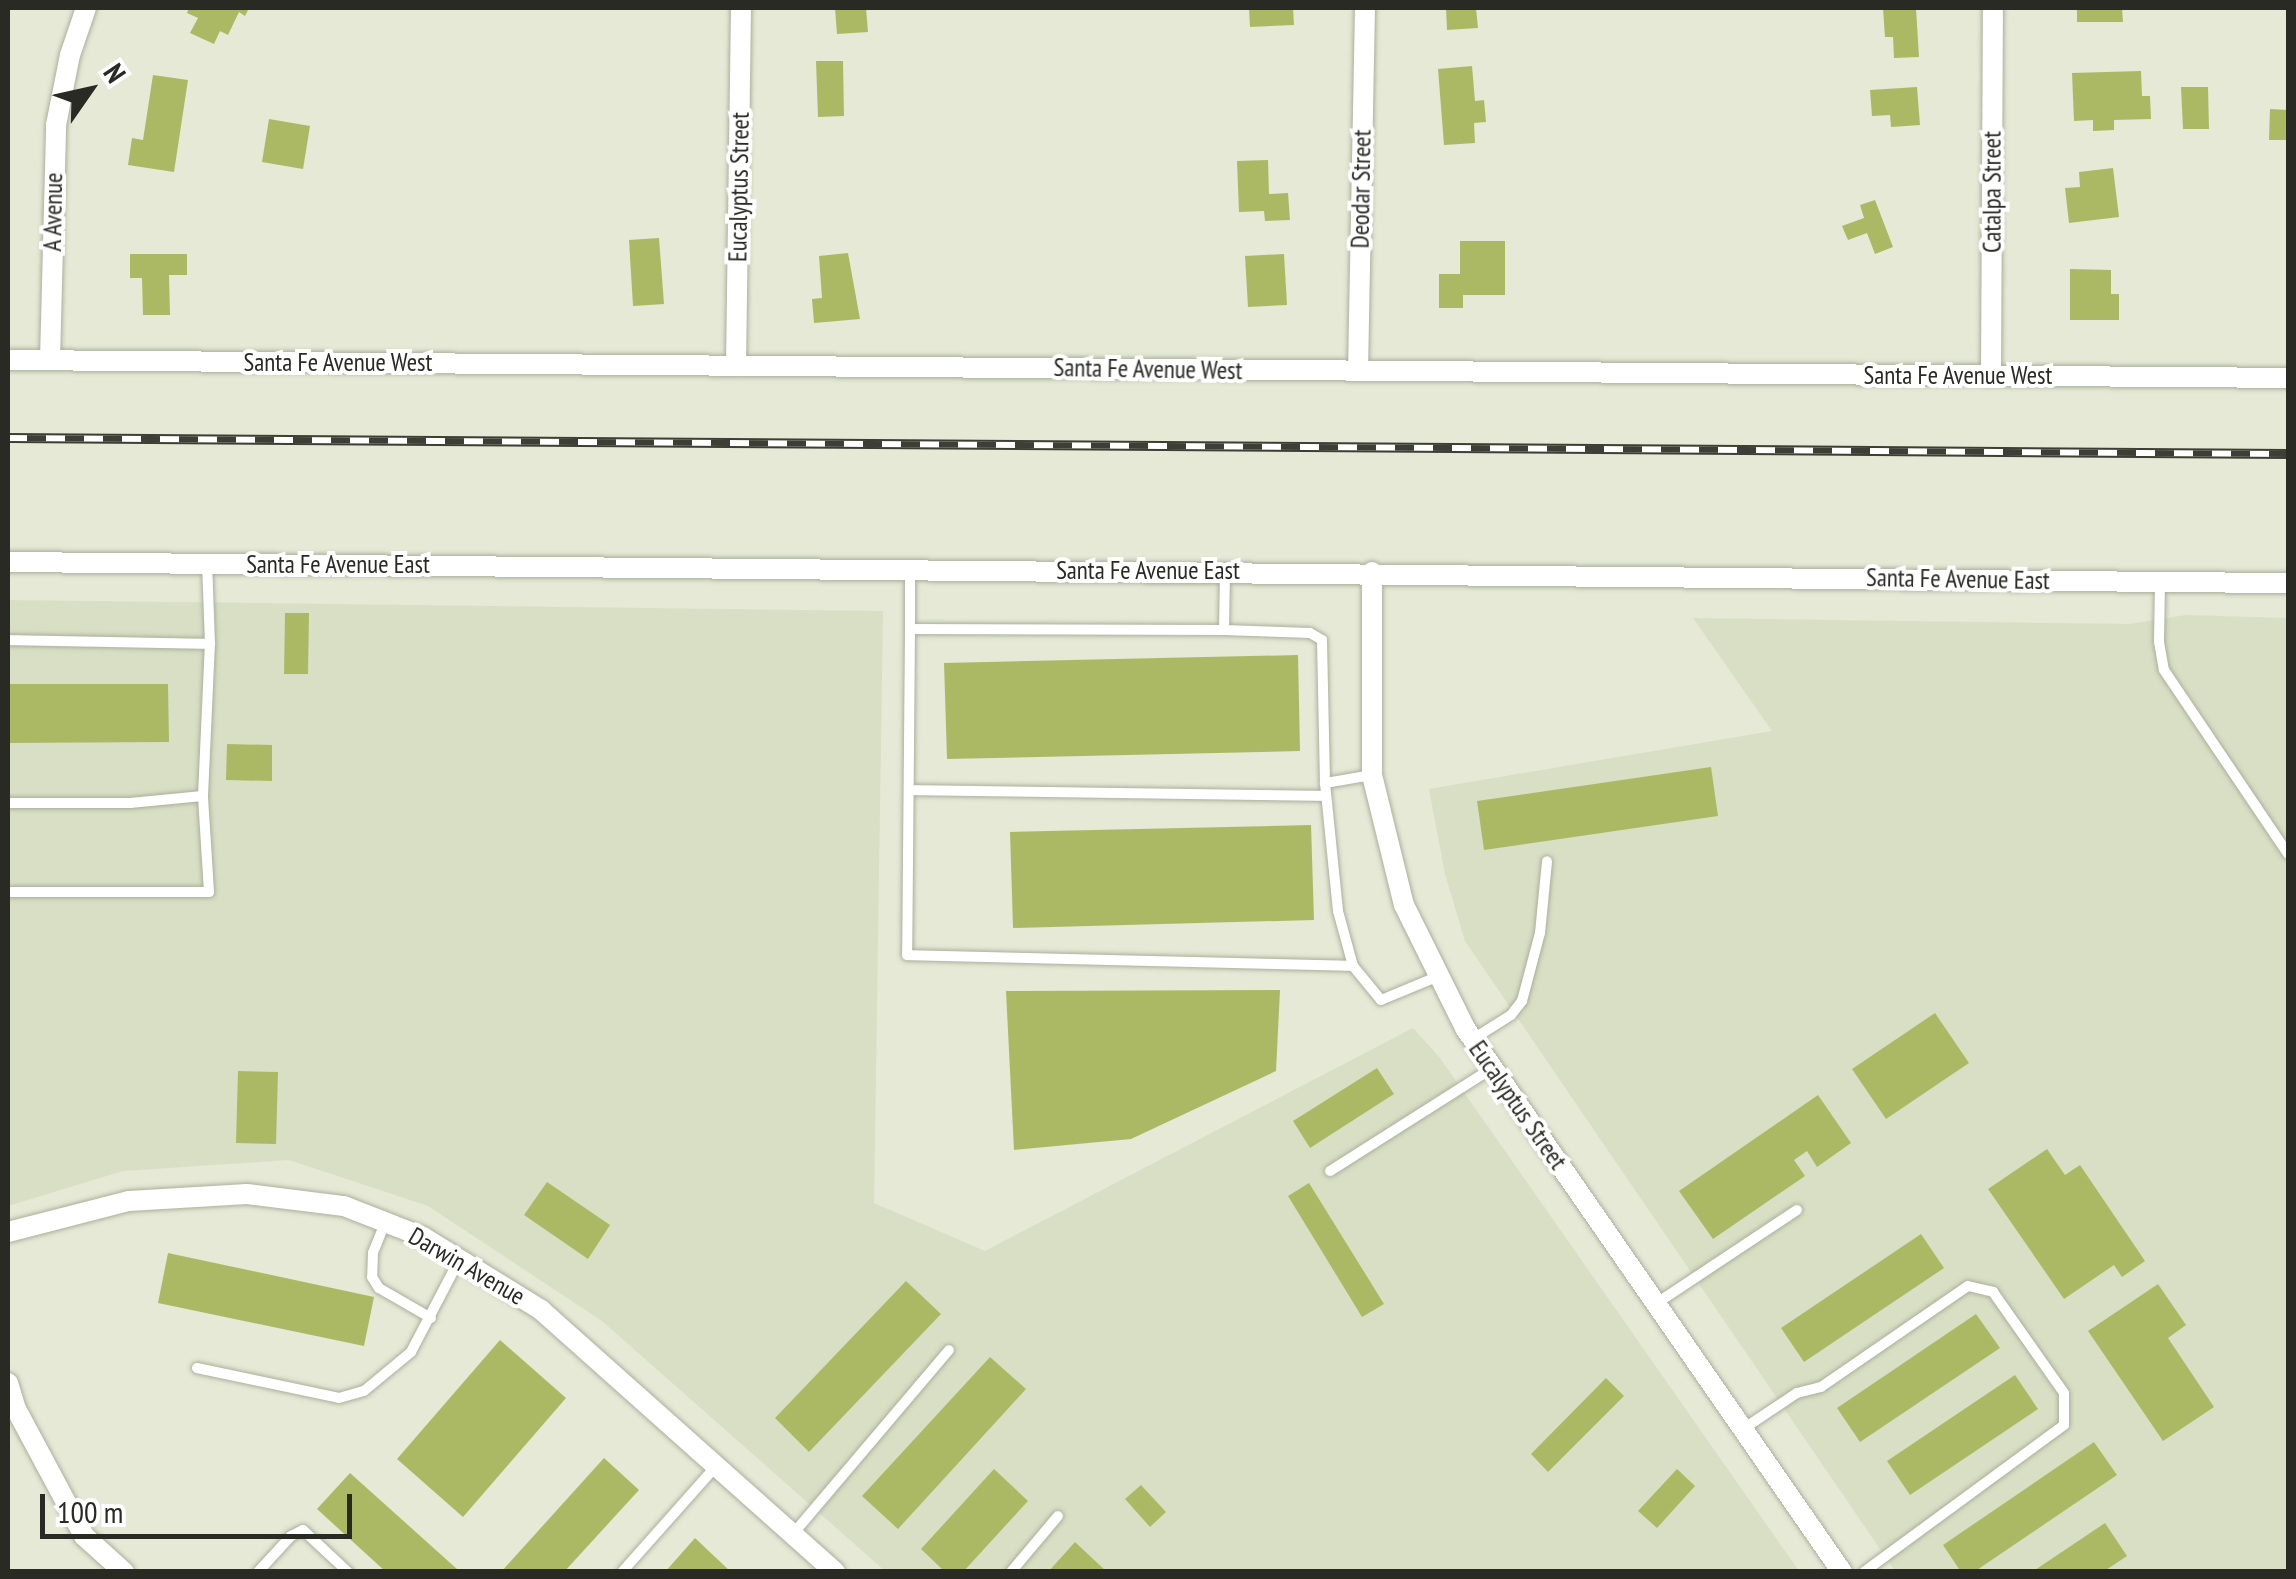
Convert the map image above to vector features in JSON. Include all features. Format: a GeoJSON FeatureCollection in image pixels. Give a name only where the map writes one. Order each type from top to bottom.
{"type":"FeatureCollection","features":[{"type":"Feature","properties":{"kind":"street","name":"A Avenue"},"geometry":{"type":"LineString","coordinates":[[50,360],[56,125],[70,55],[86,8]]}},
{"type":"Feature","properties":{"kind":"street","name":"Eucalyptus Street"},"geometry":{"type":"LineString","coordinates":[[736,366],[741,8]]}},
{"type":"Feature","properties":{"kind":"street","name":"Deodar Street"},"geometry":{"type":"LineString","coordinates":[[1358,371],[1366,8]]}},
{"type":"Feature","properties":{"kind":"street","name":"Catalpa Street"},"geometry":{"type":"LineString","coordinates":[[1991,376],[1993,8]]}},
{"type":"Feature","properties":{"kind":"street","name":"Santa Fe Avenue West"},"geometry":{"type":"LineString","coordinates":[[8,360],[2288,378]]}},
{"type":"Feature","properties":{"kind":"street","name":"Santa Fe Avenue East"},"geometry":{"type":"LineString","coordinates":[[8,562],[1372,572],[2288,584]]}},
{"type":"Feature","properties":{"kind":"street","name":"Eucalyptus Street"},"geometry":{"type":"LineString","coordinates":[[1372,572],[1372,775],[1404,905],[1472,1040],[1842,1572]]}},
{"type":"Feature","properties":{"kind":"street","name":"Darwin Avenue"},"geometry":{"type":"LineString","coordinates":[[8,1232],[130,1201],[247,1194],[344,1206],[423,1236],[541,1310],[835,1572]]}},
{"type":"Feature","properties":{"kind":"street"},"geometry":{"type":"LineString","coordinates":[[8,1383],[16,1409],[84,1536],[124,1572]]}},
{"type":"Feature","properties":{"kind":"lane"},"geometry":{"type":"LineString","coordinates":[[8,892],[209,892],[203,796],[210,644],[207,564]]}},
{"type":"Feature","properties":{"kind":"lane"},"geometry":{"type":"LineString","coordinates":[[910,568],[907,954],[1353,966]]}},
{"type":"Feature","properties":{"kind":"lane"},"geometry":{"type":"LineString","coordinates":[[1224,630],[1225,571]]}},
{"type":"Feature","properties":{"kind":"lane"},"geometry":{"type":"LineString","coordinates":[[2160,582],[2159,642],[2164,670],[2288,854]]}},
{"type":"Feature","properties":{"kind":"lane"},"geometry":{"type":"LineString","coordinates":[[910,628],[1224,630],[1310,633],[1322,640],[1326,796],[1338,911],[1353,966],[1381,1000],[1439,976]]}},
{"type":"Feature","properties":{"kind":"lane"},"geometry":{"type":"LineString","coordinates":[[8,640],[210,644]]}},
{"type":"Feature","properties":{"kind":"lane"},"geometry":{"type":"LineString","coordinates":[[1325,783],[1372,775]]}},
{"type":"Feature","properties":{"kind":"lane"},"geometry":{"type":"LineString","coordinates":[[909,790],[1326,796]]}},
{"type":"Feature","properties":{"kind":"lane"},"geometry":{"type":"LineString","coordinates":[[8,803],[130,803],[203,796]]}},
{"type":"Feature","properties":{"kind":"lane"},"geometry":{"type":"LineString","coordinates":[[1472,1040],[1511,1014],[1522,1001],[1540,933],[1547,861]]}},
{"type":"Feature","properties":{"kind":"lane"},"geometry":{"type":"LineString","coordinates":[[1330,1171],[1492,1068]]}},
{"type":"Feature","properties":{"kind":"lane"},"geometry":{"type":"LineString","coordinates":[[1656,1304],[1797,1210]]}},
{"type":"Feature","properties":{"kind":"lane"},"geometry":{"type":"LineString","coordinates":[[385,1222],[374,1253],[372,1277],[380,1288],[431,1318]]}},
{"type":"Feature","properties":{"kind":"lane"},"geometry":{"type":"LineString","coordinates":[[197,1368],[339,1398],[364,1391],[411,1352],[460,1259]]}},
{"type":"Feature","properties":{"kind":"lane"},"geometry":{"type":"LineString","coordinates":[[1743,1428],[1797,1393],[1821,1387],[1968,1286],[1993,1292],[2064,1392],[2064,1425],[1864,1572]]}},
{"type":"Feature","properties":{"kind":"lane"},"geometry":{"type":"LineString","coordinates":[[793,1534],[949,1350]]}},
{"type":"Feature","properties":{"kind":"lane"},"geometry":{"type":"LineString","coordinates":[[622,1572],[716,1466]]}},
{"type":"Feature","properties":{"kind":"lane"},"geometry":{"type":"LineString","coordinates":[[1011,1572],[1058,1516]]}},
{"type":"Feature","properties":{"kind":"lane"},"geometry":{"type":"LineString","coordinates":[[258,1572],[291,1536],[303,1530],[348,1572]]}},
{"type":"Feature","properties":{"kind":"shaded area"},"geometry":{"type":"Polygon","coordinates":[[[8,600],[883,611],[874,1203],[985,1251],[1413,1028],[1440,1058],[1799,1571],[885,1571],[602,1321],[428,1206],[289,1160],[123,1171],[8,1206],[8,600]]]}},
{"type":"Feature","properties":{"kind":"shaded area"},"geometry":{"type":"Polygon","coordinates":[[[2186,615],[2288,618],[2288,1571],[1895,1571],[1465,941],[1445,874],[1429,789],[1772,731],[1693,618],[2130,624],[2186,615]]]}},
{"type":"Feature","properties":{"kind":"building"},"geometry":{"type":"Polygon","coordinates":[[[189,8],[249,8],[245,16],[239,12],[228,35],[220,31],[214,44],[190,33],[198,18],[187,13],[189,8]]]}},
{"type":"Feature","properties":{"kind":"building"},"geometry":{"type":"Polygon","coordinates":[[[835,8],[866,8],[868,32],[837,34],[835,8]]]}},
{"type":"Feature","properties":{"kind":"building"},"geometry":{"type":"Polygon","coordinates":[[[1249,8],[1293,8],[1294,25],[1250,27],[1249,8]]]}},
{"type":"Feature","properties":{"kind":"building"},"geometry":{"type":"Polygon","coordinates":[[[1446,8],[1476,8],[1478,28],[1447,30],[1446,8]]]}},
{"type":"Feature","properties":{"kind":"building"},"geometry":{"type":"Polygon","coordinates":[[[1883,8],[1916,8],[1919,57],[1894,58],[1893,37],[1885,37],[1883,8]]]}},
{"type":"Feature","properties":{"kind":"building"},"geometry":{"type":"Polygon","coordinates":[[[2077,8],[2122,8],[2123,22],[2077,22],[2077,8]]]}},
{"type":"Feature","properties":{"kind":"building"},"geometry":{"type":"Polygon","coordinates":[[[816,61],[843,61],[844,116],[818,117],[816,61]]]}},
{"type":"Feature","properties":{"kind":"building"},"geometry":{"type":"Polygon","coordinates":[[[1472,66],[1475,101],[1484,100],[1486,122],[1474,123],[1475,143],[1444,145],[1438,69],[1472,66]]]}},
{"type":"Feature","properties":{"kind":"building"},"geometry":{"type":"Polygon","coordinates":[[[2141,71],[2142,96],[2150,96],[2151,119],[2114,120],[2114,130],[2093,131],[2093,120],[2074,121],[2072,73],[2141,71]]]}},
{"type":"Feature","properties":{"kind":"building"},"geometry":{"type":"Polygon","coordinates":[[[153,75],[188,80],[174,172],[128,165],[132,138],[143,140],[153,75]]]}},
{"type":"Feature","properties":{"kind":"building"},"geometry":{"type":"Polygon","coordinates":[[[1917,87],[1920,125],[1891,127],[1890,115],[1872,116],[1870,90],[1917,87]]]}},
{"type":"Feature","properties":{"kind":"building"},"geometry":{"type":"Polygon","coordinates":[[[2181,87],[2208,87],[2209,129],[2183,129],[2181,87]]]}},
{"type":"Feature","properties":{"kind":"building"},"geometry":{"type":"Polygon","coordinates":[[[2270,109],[2288,110],[2288,140],[2269,140],[2270,109]]]}},
{"type":"Feature","properties":{"kind":"building"},"geometry":{"type":"Polygon","coordinates":[[[269,119],[310,126],[303,169],[262,162],[269,119]]]}},
{"type":"Feature","properties":{"kind":"building"},"geometry":{"type":"Polygon","coordinates":[[[1268,160],[1269,194],[1288,193],[1290,220],[1265,221],[1264,211],[1239,212],[1237,161],[1268,160]]]}},
{"type":"Feature","properties":{"kind":"building"},"geometry":{"type":"Polygon","coordinates":[[[2113,168],[2119,217],[2069,223],[2065,188],[2080,187],[2079,172],[2113,168]]]}},
{"type":"Feature","properties":{"kind":"building"},"geometry":{"type":"Polygon","coordinates":[[[1875,200],[1893,247],[1875,254],[1867,233],[1848,240],[1842,226],[1864,218],[1860,205],[1875,200]]]}},
{"type":"Feature","properties":{"kind":"building"},"geometry":{"type":"Polygon","coordinates":[[[659,238],[664,304],[633,306],[629,240],[659,238]]]}},
{"type":"Feature","properties":{"kind":"building"},"geometry":{"type":"Polygon","coordinates":[[[1460,241],[1505,241],[1505,295],[1463,295],[1463,308],[1439,308],[1439,274],[1460,274],[1460,241]]]}},
{"type":"Feature","properties":{"kind":"building"},"geometry":{"type":"Polygon","coordinates":[[[848,253],[860,319],[814,323],[812,299],[822,298],[819,256],[848,253]]]}},
{"type":"Feature","properties":{"kind":"building"},"geometry":{"type":"Polygon","coordinates":[[[130,254],[187,254],[187,275],[169,275],[170,315],[143,315],[142,278],[130,278],[130,254]]]}},
{"type":"Feature","properties":{"kind":"building"},"geometry":{"type":"Polygon","coordinates":[[[1284,254],[1287,305],[1248,307],[1245,256],[1284,254]]]}},
{"type":"Feature","properties":{"kind":"building"},"geometry":{"type":"Polygon","coordinates":[[[2070,269],[2111,270],[2111,294],[2119,294],[2119,320],[2070,320],[2070,269]]]}},
{"type":"Feature","properties":{"kind":"building"},"geometry":{"type":"Polygon","coordinates":[[[285,613],[309,613],[308,674],[284,674],[285,613]]]}},
{"type":"Feature","properties":{"kind":"building"},"geometry":{"type":"Polygon","coordinates":[[[1298,655],[1300,751],[947,759],[944,663],[1298,655]]]}},
{"type":"Feature","properties":{"kind":"building"},"geometry":{"type":"Polygon","coordinates":[[[8,684],[168,684],[169,742],[8,743],[8,684]]]}},
{"type":"Feature","properties":{"kind":"building"},"geometry":{"type":"Polygon","coordinates":[[[227,744],[272,745],[272,781],[226,780],[227,744]]]}},
{"type":"Feature","properties":{"kind":"building"},"geometry":{"type":"Polygon","coordinates":[[[1711,767],[1718,816],[1484,850],[1477,801],[1711,767]]]}},
{"type":"Feature","properties":{"kind":"building"},"geometry":{"type":"Polygon","coordinates":[[[1311,825],[1314,920],[1013,928],[1010,832],[1311,825]]]}},
{"type":"Feature","properties":{"kind":"building"},"geometry":{"type":"Polygon","coordinates":[[[1280,990],[1276,1071],[1131,1139],[1014,1150],[1006,991],[1280,990]]]}},
{"type":"Feature","properties":{"kind":"building"},"geometry":{"type":"Polygon","coordinates":[[[1935,1013],[1969,1063],[1886,1119],[1852,1069],[1935,1013]]]}},
{"type":"Feature","properties":{"kind":"building"},"geometry":{"type":"Polygon","coordinates":[[[1377,1068],[1394,1094],[1310,1148],[1293,1121],[1377,1068]]]}},
{"type":"Feature","properties":{"kind":"building"},"geometry":{"type":"Polygon","coordinates":[[[238,1071],[278,1072],[276,1144],[236,1143],[238,1071]]]}},
{"type":"Feature","properties":{"kind":"building"},"geometry":{"type":"Polygon","coordinates":[[[1818,1095],[1851,1143],[1817,1167],[1807,1151],[1794,1160],[1805,1176],[1713,1239],[1679,1191],[1818,1095]]]}},
{"type":"Feature","properties":{"kind":"building"},"geometry":{"type":"Polygon","coordinates":[[[2047,1149],[2065,1175],[2080,1165],[2145,1261],[2122,1277],[2114,1265],[2064,1299],[1988,1189],[2047,1149]]]}},
{"type":"Feature","properties":{"kind":"building"},"geometry":{"type":"Polygon","coordinates":[[[547,1182],[610,1225],[588,1259],[524,1215],[547,1182]]]}},
{"type":"Feature","properties":{"kind":"building"},"geometry":{"type":"Polygon","coordinates":[[[1309,1183],[1384,1304],[1362,1317],[1288,1196],[1309,1183]]]}},
{"type":"Feature","properties":{"kind":"building"},"geometry":{"type":"Polygon","coordinates":[[[1921,1234],[1944,1268],[1804,1362],[1781,1328],[1921,1234]]]}},
{"type":"Feature","properties":{"kind":"building"},"geometry":{"type":"Polygon","coordinates":[[[168,1253],[374,1297],[364,1346],[158,1303],[168,1253]]]}},
{"type":"Feature","properties":{"kind":"building"},"geometry":{"type":"Polygon","coordinates":[[[906,1281],[941,1314],[809,1452],[775,1418],[906,1281]]]}},
{"type":"Feature","properties":{"kind":"building"},"geometry":{"type":"Polygon","coordinates":[[[2158,1284],[2186,1325],[2168,1338],[2214,1407],[2163,1441],[2088,1331],[2158,1284]]]}},
{"type":"Feature","properties":{"kind":"building"},"geometry":{"type":"Polygon","coordinates":[[[1976,1314],[2000,1348],[1860,1442],[1837,1408],[1976,1314]]]}},
{"type":"Feature","properties":{"kind":"building"},"geometry":{"type":"Polygon","coordinates":[[[500,1340],[566,1398],[463,1517],[397,1459],[500,1340]]]}},
{"type":"Feature","properties":{"kind":"building"},"geometry":{"type":"Polygon","coordinates":[[[990,1357],[1026,1389],[898,1529],[862,1496],[990,1357]]]}},
{"type":"Feature","properties":{"kind":"building"},"geometry":{"type":"Polygon","coordinates":[[[2015,1375],[2038,1409],[1910,1495],[1887,1461],[2015,1375]]]}},
{"type":"Feature","properties":{"kind":"building"},"geometry":{"type":"Polygon","coordinates":[[[1606,1378],[1624,1396],[1548,1472],[1531,1454],[1606,1378]]]}},
{"type":"Feature","properties":{"kind":"building"},"geometry":{"type":"Polygon","coordinates":[[[2094,1442],[2117,1475],[1974,1572],[1961,1572],[1943,1545],[2094,1442]]]}},
{"type":"Feature","properties":{"kind":"building"},"geometry":{"type":"Polygon","coordinates":[[[604,1458],[639,1490],[564,1572],[501,1572],[604,1458]]]}},
{"type":"Feature","properties":{"kind":"building"},"geometry":{"type":"Polygon","coordinates":[[[994,1469],[1028,1501],[963,1572],[945,1572],[921,1549],[994,1469]]]}},
{"type":"Feature","properties":{"kind":"building"},"geometry":{"type":"Polygon","coordinates":[[[1677,1469],[1695,1486],[1657,1528],[1638,1511],[1677,1469]]]}},
{"type":"Feature","properties":{"kind":"building"},"geometry":{"type":"Polygon","coordinates":[[[350,1473],[457,1569],[386,1572],[317,1509],[350,1473]]]}},
{"type":"Feature","properties":{"kind":"building"},"geometry":{"type":"Polygon","coordinates":[[[1141,1485],[1166,1512],[1150,1527],[1125,1499],[1141,1485]]]}},
{"type":"Feature","properties":{"kind":"building"},"geometry":{"type":"Polygon","coordinates":[[[2105,1523],[2127,1556],[2103,1572],[2032,1572],[2105,1523]]]}},
{"type":"Feature","properties":{"kind":"building"},"geometry":{"type":"Polygon","coordinates":[[[695,1538],[731,1572],[665,1572],[695,1538]]]}},
{"type":"Feature","properties":{"kind":"building"},"geometry":{"type":"Polygon","coordinates":[[[1075,1542],[1107,1572],[1048,1572],[1075,1542]]]}},
{"type":"Feature","properties":{"kind":"railway"},"geometry":{"type":"LineString","coordinates":[[8,438],[2288,454]]}}]}
